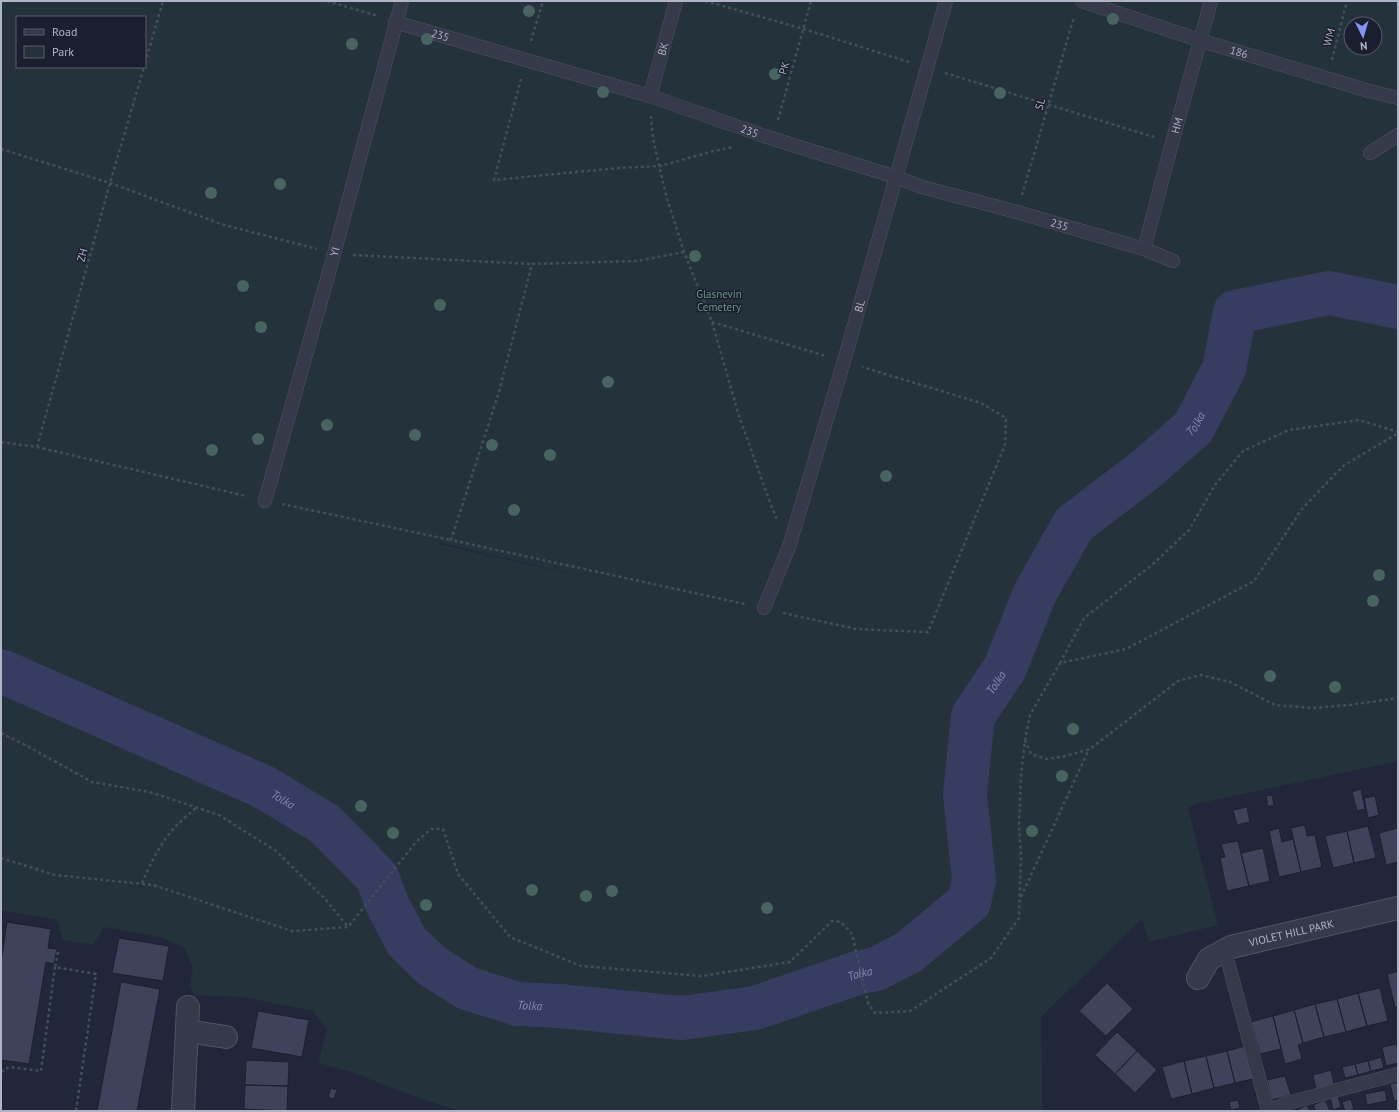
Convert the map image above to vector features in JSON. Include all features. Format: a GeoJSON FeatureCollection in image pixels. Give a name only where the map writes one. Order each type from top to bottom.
{"type":"FeatureCollection","features":[{"type":"Feature","properties":{"kind":"street","name":"VIOLET HILL PARK"},"geometry":{"type":"LineString","coordinates":[[1198,978],[1209,959],[1232,947],[1398,908]]}},
{"type":"Feature","properties":{"kind":"street"},"geometry":{"type":"LineString","coordinates":[[183,1111],[188,1008]]}},
{"type":"Feature","properties":{"kind":"street"},"geometry":{"type":"LineString","coordinates":[[187,1031],[226,1037]]}},
{"type":"Feature","properties":{"kind":"lane","name":"YI"},"geometry":{"type":"LineString","coordinates":[[265,501],[334,254],[395,22],[402,1]]}},
{"type":"Feature","properties":{"kind":"lane","name":"BK"},"geometry":{"type":"LineString","coordinates":[[650,96],[676,1]]}},
{"type":"Feature","properties":{"kind":"lane","name":"BL"},"geometry":{"type":"LineString","coordinates":[[764,608],[789,547],[844,361],[946,1]]}},
{"type":"Feature","properties":{"kind":"lane","name":"186"},"geometry":{"type":"LineString","coordinates":[[1082,1],[1200,40],[1369,91],[1398,98]]}},
{"type":"Feature","properties":{"kind":"lane","name":"HM"},"geometry":{"type":"LineString","coordinates":[[1144,249],[1211,1]]}},
{"type":"Feature","properties":{"kind":"lane","name":"235"},"geometry":{"type":"LineString","coordinates":[[395,22],[650,96],[768,138],[922,186],[1144,249],[1173,261]]}},
{"type":"Feature","properties":{"kind":"lane"},"geometry":{"type":"LineString","coordinates":[[1370,153],[1398,137]]}},
{"type":"Feature","properties":{"kind":"lane"},"geometry":{"type":"LineString","coordinates":[[1225,951],[1268,1111],[1398,1074]]}},
{"type":"Feature","properties":{"kind":"path"},"geometry":{"type":"LineString","coordinates":[[146,59],[163,1]]}},
{"type":"Feature","properties":{"kind":"path"},"geometry":{"type":"LineString","coordinates":[[327,1],[395,22]]}},
{"type":"Feature","properties":{"kind":"path"},"geometry":{"type":"LineString","coordinates":[[543,1],[494,180],[613,168],[660,166],[768,138]]}},
{"type":"Feature","properties":{"kind":"path","name":"PK"},"geometry":{"type":"LineString","coordinates":[[768,138],[812,1]]}},
{"type":"Feature","properties":{"kind":"path","name":"WM"},"geometry":{"type":"LineString","coordinates":[[1327,78],[1347,1]]}},
{"type":"Feature","properties":{"kind":"path","name":"SL"},"geometry":{"type":"LineString","coordinates":[[1017,212],[1074,16]]}},
{"type":"Feature","properties":{"kind":"path","name":"ZH"},"geometry":{"type":"LineString","coordinates":[[37,447],[110,183],[144,68]]}},
{"type":"Feature","properties":{"kind":"path"},"geometry":{"type":"LineString","coordinates":[[650,96],[653,139],[666,194],[684,252],[712,322],[739,416],[771,505],[789,547]]}},
{"type":"Feature","properties":{"kind":"path"},"geometry":{"type":"LineString","coordinates":[[1,148],[110,183],[224,225],[334,254],[532,264],[637,261],[684,252]]}},
{"type":"Feature","properties":{"kind":"path"},"geometry":{"type":"LineString","coordinates":[[451,540],[499,392],[532,264]]}},
{"type":"Feature","properties":{"kind":"path"},"geometry":{"type":"LineString","coordinates":[[1,442],[37,447],[265,501],[451,540],[856,629],[928,632],[1005,445],[1006,418],[981,403],[712,322]]}},
{"type":"Feature","properties":{"kind":"path"},"geometry":{"type":"LineString","coordinates":[[1,858],[55,875],[153,885],[292,931],[348,927],[416,842],[431,829],[443,829],[458,874],[510,937],[581,966],[702,976],[790,962],[832,921],[841,922],[852,934],[868,1003],[875,1013],[910,1011],[991,958],[1019,918],[1021,858],[1019,825],[1025,740],[1030,715],[1084,618],[1152,565],[1189,530],[1215,485],[1243,452],[1290,430],[1359,420],[1398,433]]}},
{"type":"Feature","properties":{"kind":"path"},"geometry":{"type":"LineString","coordinates":[[1060,663],[1126,649],[1254,581],[1302,510],[1344,466],[1398,433]]}},
{"type":"Feature","properties":{"kind":"path"},"geometry":{"type":"LineString","coordinates":[[1025,740],[1031,754],[1047,759],[1066,756],[1090,749],[1178,681],[1201,675],[1230,682],[1275,705],[1313,708],[1350,705],[1398,698]]}},
{"type":"Feature","properties":{"kind":"path"},"geometry":{"type":"LineString","coordinates":[[1,733],[92,782],[150,792],[219,815],[276,851],[326,900],[348,927]]}},
{"type":"Feature","properties":{"kind":"path"},"geometry":{"type":"LineString","coordinates":[[1020,900],[1090,749]]}},
{"type":"Feature","properties":{"kind":"path"},"geometry":{"type":"LineString","coordinates":[[142,884],[147,870],[176,826],[196,807]]}},
{"type":"Feature","properties":{"kind":"path"},"geometry":{"type":"LineString","coordinates":[[1,1072],[9,1067],[41,1071],[58,952]]}},
{"type":"Feature","properties":{"kind":"path"},"geometry":{"type":"LineString","coordinates":[[55,967],[96,974],[76,1111]]}},
{"type":"Feature","properties":{"kind":"green space","name":"Glasnevin Cemetery"},"geometry":{"type":"Polygon","coordinates":[[[1,1],[1398,1],[1398,761],[1196,804],[1188,808],[1218,925],[1149,942],[1142,919],[1041,1017],[1042,1111],[459,1111],[410,1095],[352,1072],[318,1063],[327,1030],[313,1011],[243,997],[194,995],[190,984],[193,968],[184,947],[160,937],[104,927],[93,945],[63,940],[57,920],[1,910],[1,675],[188,756],[298,809],[309,789],[301,788],[90,701],[1,646],[1,1]],[[438,543],[608,582],[449,545],[438,543]]]}},
{"type":"Feature","properties":{"kind":"building"},"geometry":{"type":"Polygon","coordinates":[[[1361,789],[1365,809],[1357,811],[1352,792],[1361,789]]]}},
{"type":"Feature","properties":{"kind":"building"},"geometry":{"type":"Polygon","coordinates":[[[1272,795],[1274,805],[1268,807],[1266,796],[1272,795]]]}},
{"type":"Feature","properties":{"kind":"building"},"geometry":{"type":"Polygon","coordinates":[[[1375,796],[1379,815],[1368,818],[1364,798],[1375,796]]]}},
{"type":"Feature","properties":{"kind":"building"},"geometry":{"type":"Polygon","coordinates":[[[1247,807],[1250,822],[1237,825],[1233,810],[1247,807]]]}},
{"type":"Feature","properties":{"kind":"building"},"geometry":{"type":"Polygon","coordinates":[[[1305,825],[1307,836],[1315,835],[1322,867],[1301,872],[1291,828],[1305,825]]]}},
{"type":"Feature","properties":{"kind":"building"},"geometry":{"type":"Polygon","coordinates":[[[1368,826],[1376,858],[1354,863],[1347,831],[1368,826]]]}},
{"type":"Feature","properties":{"kind":"building"},"geometry":{"type":"Polygon","coordinates":[[[1279,828],[1282,842],[1293,839],[1301,872],[1279,877],[1269,831],[1279,828]]]}},
{"type":"Feature","properties":{"kind":"building"},"geometry":{"type":"Polygon","coordinates":[[[1398,828],[1398,862],[1386,865],[1379,833],[1398,828]]]}},
{"type":"Feature","properties":{"kind":"building"},"geometry":{"type":"Polygon","coordinates":[[[1347,831],[1354,863],[1333,868],[1325,836],[1347,831]]]}},
{"type":"Feature","properties":{"kind":"building"},"geometry":{"type":"Polygon","coordinates":[[[1238,841],[1249,886],[1227,891],[1220,858],[1225,857],[1221,844],[1238,841]]]}},
{"type":"Feature","properties":{"kind":"building"},"geometry":{"type":"Polygon","coordinates":[[[1263,848],[1270,881],[1249,886],[1241,853],[1263,848]]]}},
{"type":"Feature","properties":{"kind":"building"},"geometry":{"type":"Polygon","coordinates":[[[7,922],[51,929],[48,948],[57,949],[54,964],[46,962],[29,1064],[1,1060],[1,962],[7,922]]]}},
{"type":"Feature","properties":{"kind":"building"},"geometry":{"type":"Polygon","coordinates":[[[119,938],[169,946],[163,981],[112,973],[119,938]]]}},
{"type":"Feature","properties":{"kind":"building"},"geometry":{"type":"Polygon","coordinates":[[[1398,971],[1398,1007],[1395,1007],[1387,974],[1398,971]]]}},
{"type":"Feature","properties":{"kind":"building"},"geometry":{"type":"Polygon","coordinates":[[[121,982],[160,989],[137,1111],[97,1111],[121,982]]]}},
{"type":"Feature","properties":{"kind":"building"},"geometry":{"type":"Polygon","coordinates":[[[1107,983],[1133,1009],[1106,1036],[1079,1011],[1107,983]]]}},
{"type":"Feature","properties":{"kind":"building"},"geometry":{"type":"Polygon","coordinates":[[[1380,988],[1388,1021],[1367,1026],[1358,993],[1380,988]]]}},
{"type":"Feature","properties":{"kind":"building"},"geometry":{"type":"Polygon","coordinates":[[[1358,993],[1367,1026],[1346,1032],[1337,999],[1358,993]]]}},
{"type":"Feature","properties":{"kind":"building"},"geometry":{"type":"Polygon","coordinates":[[[1337,999],[1346,1032],[1324,1037],[1315,1004],[1337,999]]]}},
{"type":"Feature","properties":{"kind":"building"},"geometry":{"type":"Polygon","coordinates":[[[1315,1004],[1324,1037],[1303,1043],[1294,1010],[1315,1004]]]}},
{"type":"Feature","properties":{"kind":"building"},"geometry":{"type":"Polygon","coordinates":[[[1294,1010],[1303,1043],[1298,1045],[1302,1059],[1285,1064],[1273,1016],[1294,1010]]]}},
{"type":"Feature","properties":{"kind":"building"},"geometry":{"type":"Polygon","coordinates":[[[258,1011],[309,1020],[302,1057],[251,1048],[258,1011]]]}},
{"type":"Feature","properties":{"kind":"building"},"geometry":{"type":"Polygon","coordinates":[[[1273,1016],[1281,1049],[1260,1054],[1251,1022],[1273,1016]]]}},
{"type":"Feature","properties":{"kind":"building"},"geometry":{"type":"Polygon","coordinates":[[[1117,1032],[1137,1051],[1115,1074],[1095,1055],[1117,1032]]]}},
{"type":"Feature","properties":{"kind":"building"},"geometry":{"type":"Polygon","coordinates":[[[1397,1044],[1398,1063],[1386,1066],[1382,1047],[1397,1044]]]}},
{"type":"Feature","properties":{"kind":"building"},"geometry":{"type":"Polygon","coordinates":[[[1249,1045],[1257,1078],[1235,1083],[1227,1051],[1249,1045]]]}},
{"type":"Feature","properties":{"kind":"building"},"geometry":{"type":"Polygon","coordinates":[[[1137,1051],[1157,1070],[1135,1093],[1115,1074],[1137,1051]]]}},
{"type":"Feature","properties":{"kind":"building"},"geometry":{"type":"Polygon","coordinates":[[[1227,1051],[1235,1083],[1214,1088],[1206,1056],[1227,1051]]]}},
{"type":"Feature","properties":{"kind":"building"},"geometry":{"type":"Polygon","coordinates":[[[1206,1056],[1214,1088],[1192,1094],[1184,1061],[1206,1056]]]}},
{"type":"Feature","properties":{"kind":"building"},"geometry":{"type":"Polygon","coordinates":[[[1381,1057],[1384,1068],[1371,1071],[1368,1061],[1381,1057]]]}},
{"type":"Feature","properties":{"kind":"building"},"geometry":{"type":"Polygon","coordinates":[[[246,1060],[289,1062],[288,1086],[245,1085],[246,1060]]]}},
{"type":"Feature","properties":{"kind":"building"},"geometry":{"type":"Polygon","coordinates":[[[1184,1061],[1192,1094],[1171,1099],[1162,1067],[1184,1061]]]}},
{"type":"Feature","properties":{"kind":"building"},"geometry":{"type":"Polygon","coordinates":[[[1368,1061],[1371,1071],[1358,1075],[1355,1064],[1368,1061]]]}},
{"type":"Feature","properties":{"kind":"building"},"geometry":{"type":"Polygon","coordinates":[[[1355,1064],[1358,1075],[1345,1078],[1342,1067],[1355,1064]]]}},
{"type":"Feature","properties":{"kind":"building"},"geometry":{"type":"Polygon","coordinates":[[[1331,1070],[1334,1084],[1316,1089],[1313,1075],[1331,1070]]]}},
{"type":"Feature","properties":{"kind":"building"},"geometry":{"type":"Polygon","coordinates":[[[1285,1076],[1291,1095],[1272,1100],[1267,1080],[1285,1076]]]}},
{"type":"Feature","properties":{"kind":"building"},"geometry":{"type":"Polygon","coordinates":[[[1398,1082],[1398,1100],[1394,1101],[1390,1084],[1398,1082]]]}},
{"type":"Feature","properties":{"kind":"building"},"geometry":{"type":"Polygon","coordinates":[[[245,1085],[288,1086],[287,1111],[244,1109],[245,1085]]]}},
{"type":"Feature","properties":{"kind":"building"},"geometry":{"type":"Polygon","coordinates":[[[331,1088],[337,1090],[334,1099],[328,1097],[331,1088]]]}},
{"type":"Feature","properties":{"kind":"building"},"geometry":{"type":"Polygon","coordinates":[[[1385,1090],[1387,1101],[1367,1105],[1365,1094],[1385,1090]]]}},
{"type":"Feature","properties":{"kind":"building"},"geometry":{"type":"Polygon","coordinates":[[[1338,1095],[1341,1107],[1333,1110],[1330,1097],[1338,1095]]]}},
{"type":"Feature","properties":{"kind":"building"},"geometry":{"type":"Polygon","coordinates":[[[1351,1099],[1354,1110],[1345,1111],[1342,1102],[1351,1099]]]}},
{"type":"Feature","properties":{"kind":"building"},"geometry":{"type":"Polygon","coordinates":[[[1238,1100],[1240,1108],[1231,1110],[1229,1102],[1238,1100]]]}},
{"type":"Feature","properties":{"kind":"building"},"geometry":{"type":"Polygon","coordinates":[[[1325,1100],[1330,1111],[1316,1111],[1313,1105],[1325,1100]]]}},
{"type":"Feature","properties":{"kind":"building"},"geometry":{"type":"Polygon","coordinates":[[[1307,1105],[1310,1111],[1297,1110],[1307,1105]]]}},
{"type":"Feature","properties":{"kind":"waterway","name":"Tolka"},"geometry":{"type":"LineString","coordinates":[[1,671],[264,787],[325,824],[377,877],[388,906],[407,942],[432,966],[467,988],[517,1004],[560,1006],[682,1018],[755,1008],[857,973],[876,969],[909,952],[969,902],[974,880],[965,794],[973,716],[1005,668],[1035,593],[1074,524],[1145,470],[1193,428],[1224,369],[1235,312],[1329,293],[1398,307]]}}]}
